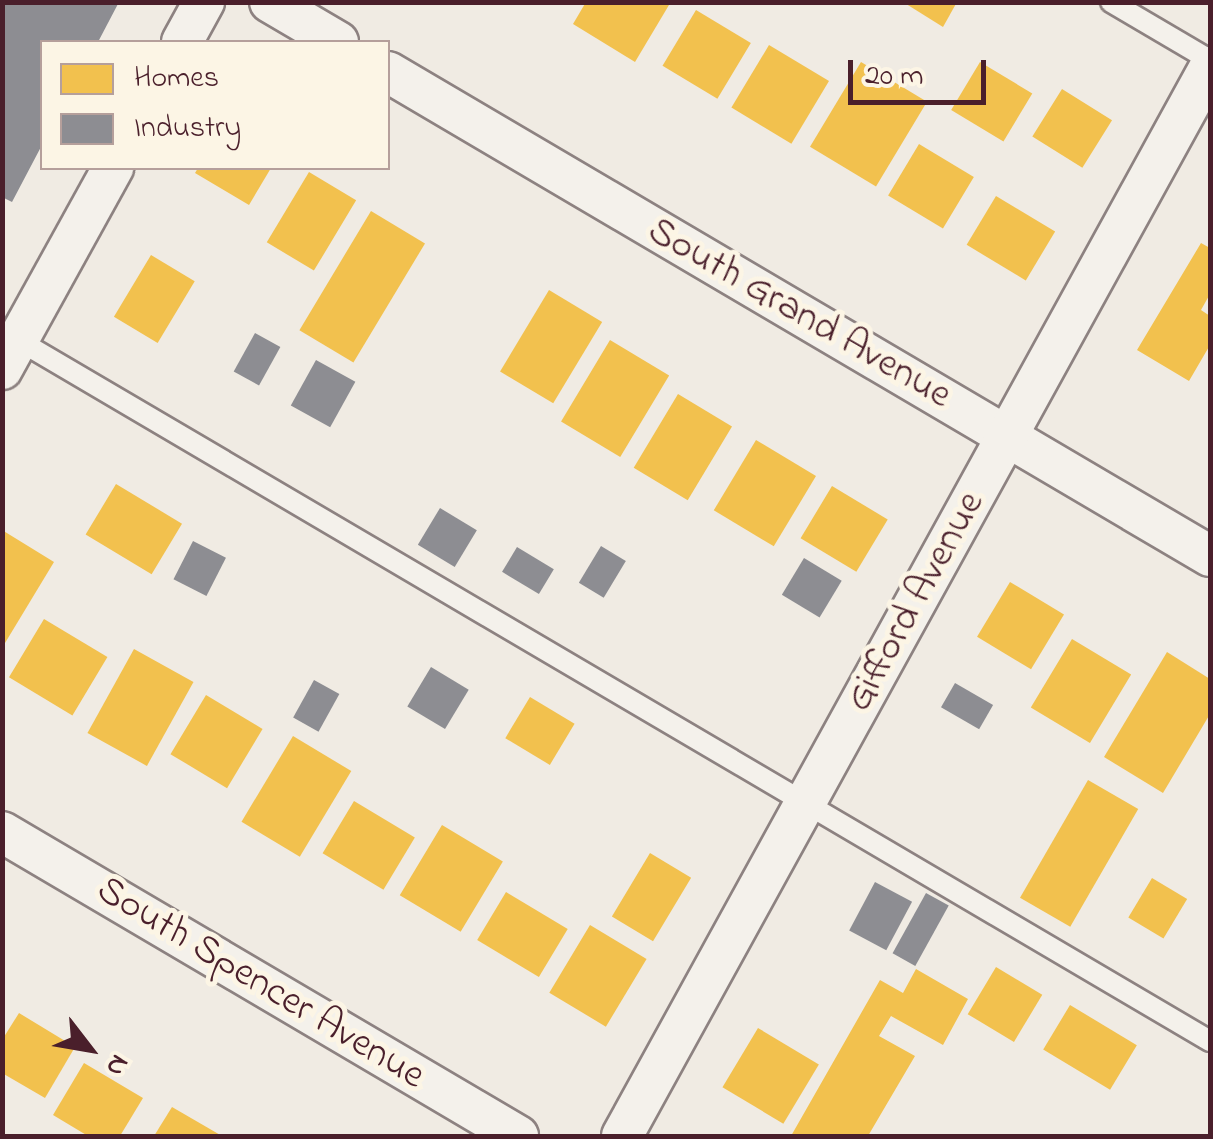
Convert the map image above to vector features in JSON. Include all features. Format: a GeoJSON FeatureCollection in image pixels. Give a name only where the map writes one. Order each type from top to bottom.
{"type":"FeatureCollection","features":[{"type":"Feature","properties":{"kind":"street"},"geometry":{"type":"LineString","coordinates":[[183,40],[204,2]]}},
{"type":"Feature","properties":{"kind":"street"},"geometry":{"type":"LineString","coordinates":[[270,2],[335,40]]}},
{"type":"Feature","properties":{"kind":"street","name":"Gifford Avenue"},"geometry":{"type":"LineString","coordinates":[[622,1136],[1210,64]]}},
{"type":"Feature","properties":{"kind":"street","name":"South Grand Avenue"},"geometry":{"type":"LineString","coordinates":[[390,73],[1210,556]]}},
{"type":"Feature","properties":{"kind":"street"},"geometry":{"type":"LineString","coordinates":[[10,355],[112,170]]}},
{"type":"Feature","properties":{"kind":"street","name":"South Spencer Avenue"},"geometry":{"type":"LineString","coordinates":[[2,832],[518,1136]]}},
{"type":"Feature","properties":{"kind":"lane"},"geometry":{"type":"LineString","coordinates":[[1111,2],[1210,64]]}},
{"type":"Feature","properties":{"kind":"lane"},"geometry":{"type":"LineString","coordinates":[[10,355],[806,801],[1210,1041]]}},
{"type":"Feature","properties":{"kind":"building: Homes"},"geometry":{"type":"Polygon","coordinates":[[[586,2],[669,5],[635,62],[573,24],[586,2]]]}},
{"type":"Feature","properties":{"kind":"building: Homes"},"geometry":{"type":"Polygon","coordinates":[[[903,2],[957,2],[943,27],[903,2]]]}},
{"type":"Feature","properties":{"kind":"building: Homes"},"geometry":{"type":"Polygon","coordinates":[[[696,10],[751,43],[717,99],[663,66],[696,10]]]}},
{"type":"Feature","properties":{"kind":"building: Homes"},"geometry":{"type":"Polygon","coordinates":[[[769,45],[829,81],[791,144],[731,108],[769,45]]]}},
{"type":"Feature","properties":{"kind":"building: Homes"},"geometry":{"type":"Polygon","coordinates":[[[861,62],[927,102],[876,187],[810,147],[861,62]]]}},
{"type":"Feature","properties":{"kind":"building: Homes"},"geometry":{"type":"Polygon","coordinates":[[[980,62],[1032,93],[1003,141],[951,110],[980,62]]]}},
{"type":"Feature","properties":{"kind":"building: Homes"},"geometry":{"type":"Polygon","coordinates":[[[1062,89],[1112,120],[1082,168],[1032,136],[1062,89]]]}},
{"type":"Feature","properties":{"kind":"building: Homes"},"geometry":{"type":"Polygon","coordinates":[[[919,144],[974,177],[943,228],[888,195],[919,144]]]}},
{"type":"Feature","properties":{"kind":"building: Homes"},"geometry":{"type":"Polygon","coordinates":[[[197,170],[270,170],[249,205],[195,173],[197,170]]]}},
{"type":"Feature","properties":{"kind":"building: Homes"},"geometry":{"type":"Polygon","coordinates":[[[309,172],[356,200],[314,271],[267,242],[309,172]]]}},
{"type":"Feature","properties":{"kind":"building: Homes"},"geometry":{"type":"Polygon","coordinates":[[[996,196],[1055,232],[1026,280],[967,245],[996,196]]]}},
{"type":"Feature","properties":{"kind":"building: Homes"},"geometry":{"type":"Polygon","coordinates":[[[371,211],[425,243],[353,363],[299,330],[371,211]]]}},
{"type":"Feature","properties":{"kind":"building: Homes"},"geometry":{"type":"Polygon","coordinates":[[[1201,243],[1210,248],[1210,294],[1201,310],[1210,316],[1210,345],[1189,381],[1137,350],[1201,243]]]}},
{"type":"Feature","properties":{"kind":"building: Homes"},"geometry":{"type":"Polygon","coordinates":[[[151,255],[195,281],[158,343],[114,317],[151,255]]]}},
{"type":"Feature","properties":{"kind":"building: Homes"},"geometry":{"type":"Polygon","coordinates":[[[549,290],[602,322],[553,403],[500,371],[549,290]]]}},
{"type":"Feature","properties":{"kind":"building: Homes"},"geometry":{"type":"Polygon","coordinates":[[[610,340],[669,376],[620,457],[561,421],[610,340]]]}},
{"type":"Feature","properties":{"kind":"building: Homes"},"geometry":{"type":"Polygon","coordinates":[[[678,394],[732,426],[688,500],[634,468],[678,394]]]}},
{"type":"Feature","properties":{"kind":"building: Homes"},"geometry":{"type":"Polygon","coordinates":[[[756,440],[816,476],[774,546],[714,510],[756,440]]]}},
{"type":"Feature","properties":{"kind":"building: Homes"},"geometry":{"type":"Polygon","coordinates":[[[116,484],[182,524],[152,574],[86,535],[116,484]]]}},
{"type":"Feature","properties":{"kind":"building: Homes"},"geometry":{"type":"Polygon","coordinates":[[[832,486],[888,519],[856,572],[801,538],[832,486]]]}},
{"type":"Feature","properties":{"kind":"building: Homes"},"geometry":{"type":"Polygon","coordinates":[[[2,530],[54,562],[2,648],[2,530]]]}},
{"type":"Feature","properties":{"kind":"building: Homes"},"geometry":{"type":"Polygon","coordinates":[[[1010,582],[1064,614],[1031,669],[977,637],[1010,582]]]}},
{"type":"Feature","properties":{"kind":"building: Homes"},"geometry":{"type":"Polygon","coordinates":[[[44,619],[107,657],[72,715],[9,677],[44,619]]]}},
{"type":"Feature","properties":{"kind":"building: Homes"},"geometry":{"type":"Polygon","coordinates":[[[1072,639],[1131,675],[1090,743],[1031,708],[1072,639]]]}},
{"type":"Feature","properties":{"kind":"building: Homes"},"geometry":{"type":"Polygon","coordinates":[[[134,649],[193,682],[147,766],[87,733],[134,649]]]}},
{"type":"Feature","properties":{"kind":"building: Homes"},"geometry":{"type":"Polygon","coordinates":[[[1167,652],[1210,679],[1210,714],[1163,793],[1104,757],[1167,652]]]}},
{"type":"Feature","properties":{"kind":"building: Homes"},"geometry":{"type":"Polygon","coordinates":[[[206,695],[263,729],[227,788],[170,754],[206,695]]]}},
{"type":"Feature","properties":{"kind":"building: Homes"},"geometry":{"type":"Polygon","coordinates":[[[530,697],[575,724],[550,765],[505,738],[530,697]]]}},
{"type":"Feature","properties":{"kind":"building: Homes"},"geometry":{"type":"Polygon","coordinates":[[[293,736],[351,771],[300,857],[241,822],[293,736]]]}},
{"type":"Feature","properties":{"kind":"building: Homes"},"geometry":{"type":"Polygon","coordinates":[[[1088,780],[1138,809],[1070,927],[1020,898],[1088,780]]]}},
{"type":"Feature","properties":{"kind":"building: Homes"},"geometry":{"type":"Polygon","coordinates":[[[354,801],[415,838],[383,890],[323,853],[354,801]]]}},
{"type":"Feature","properties":{"kind":"building: Homes"},"geometry":{"type":"Polygon","coordinates":[[[442,825],[503,862],[461,932],[400,895],[442,825]]]}},
{"type":"Feature","properties":{"kind":"building: Homes"},"geometry":{"type":"Polygon","coordinates":[[[650,853],[691,878],[653,941],[612,916],[650,853]]]}},
{"type":"Feature","properties":{"kind":"building: Homes"},"geometry":{"type":"Polygon","coordinates":[[[1152,878],[1187,899],[1163,939],[1128,917],[1152,878]]]}},
{"type":"Feature","properties":{"kind":"building: Homes"},"geometry":{"type":"Polygon","coordinates":[[[506,892],[568,929],[539,977],[477,940],[506,892]]]}},
{"type":"Feature","properties":{"kind":"building: Homes"},"geometry":{"type":"Polygon","coordinates":[[[590,925],[647,959],[606,1027],[549,993],[590,925]]]}},
{"type":"Feature","properties":{"kind":"building: Homes"},"geometry":{"type":"Polygon","coordinates":[[[996,967],[1042,995],[1014,1042],[968,1014],[996,967]]]}},
{"type":"Feature","properties":{"kind":"building: Homes"},"geometry":{"type":"Polygon","coordinates":[[[916,969],[968,999],[943,1045],[891,1016],[879,1036],[915,1056],[868,1136],[791,1136],[880,980],[903,993],[916,969]]]}},
{"type":"Feature","properties":{"kind":"building: Homes"},"geometry":{"type":"Polygon","coordinates":[[[1070,1005],[1137,1045],[1110,1090],[1043,1050],[1070,1005]]]}},
{"type":"Feature","properties":{"kind":"building: Homes"},"geometry":{"type":"Polygon","coordinates":[[[19,1013],[75,1047],[45,1098],[2,1073],[2,1040],[19,1013]]]}},
{"type":"Feature","properties":{"kind":"building: Homes"},"geometry":{"type":"Polygon","coordinates":[[[758,1028],[819,1065],[783,1124],[722,1087],[758,1028]]]}},
{"type":"Feature","properties":{"kind":"building: Homes"},"geometry":{"type":"Polygon","coordinates":[[[84,1063],[143,1098],[120,1136],[88,1136],[53,1115],[84,1063]]]}},
{"type":"Feature","properties":{"kind":"building: Homes"},"geometry":{"type":"Polygon","coordinates":[[[172,1107],[222,1136],[154,1136],[172,1107]]]}},
{"type":"Feature","properties":{"kind":"building: Industry"},"geometry":{"type":"Polygon","coordinates":[[[2,2],[119,2],[99,40],[40,40],[40,149],[12,202],[2,197],[2,2]]]}},
{"type":"Feature","properties":{"kind":"building: Industry"},"geometry":{"type":"Polygon","coordinates":[[[255,333],[280,347],[259,386],[234,371],[255,333]]]}},
{"type":"Feature","properties":{"kind":"building: Industry"},"geometry":{"type":"Polygon","coordinates":[[[316,360],[355,382],[330,427],[291,405],[316,360]]]}},
{"type":"Feature","properties":{"kind":"building: Industry"},"geometry":{"type":"Polygon","coordinates":[[[440,508],[477,530],[455,567],[418,545],[440,508]]]}},
{"type":"Feature","properties":{"kind":"building: Industry"},"geometry":{"type":"Polygon","coordinates":[[[193,541],[226,558],[206,596],[173,579],[193,541]]]}},
{"type":"Feature","properties":{"kind":"building: Industry"},"geometry":{"type":"Polygon","coordinates":[[[601,546],[626,561],[604,598],[579,583],[601,546]]]}},
{"type":"Feature","properties":{"kind":"building: Industry"},"geometry":{"type":"Polygon","coordinates":[[[517,547],[554,569],[539,594],[502,572],[517,547]]]}},
{"type":"Feature","properties":{"kind":"building: Industry"},"geometry":{"type":"Polygon","coordinates":[[[804,558],[842,581],[820,618],[782,595],[804,558]]]}},
{"type":"Feature","properties":{"kind":"building: Industry"},"geometry":{"type":"Polygon","coordinates":[[[431,667],[469,690],[445,729],[407,706],[431,667]]]}},
{"type":"Feature","properties":{"kind":"building: Industry"},"geometry":{"type":"Polygon","coordinates":[[[314,680],[339,694],[319,732],[293,718],[314,680]]]}},
{"type":"Feature","properties":{"kind":"building: Industry"},"geometry":{"type":"Polygon","coordinates":[[[955,683],[993,705],[979,729],[941,707],[955,683]]]}},
{"type":"Feature","properties":{"kind":"building: Industry"},"geometry":{"type":"Polygon","coordinates":[[[875,882],[912,902],[886,950],[849,931],[875,882]]]}},
{"type":"Feature","properties":{"kind":"building: Industry"},"geometry":{"type":"Polygon","coordinates":[[[926,893],[949,906],[915,966],[893,953],[926,893]]]}}]}
